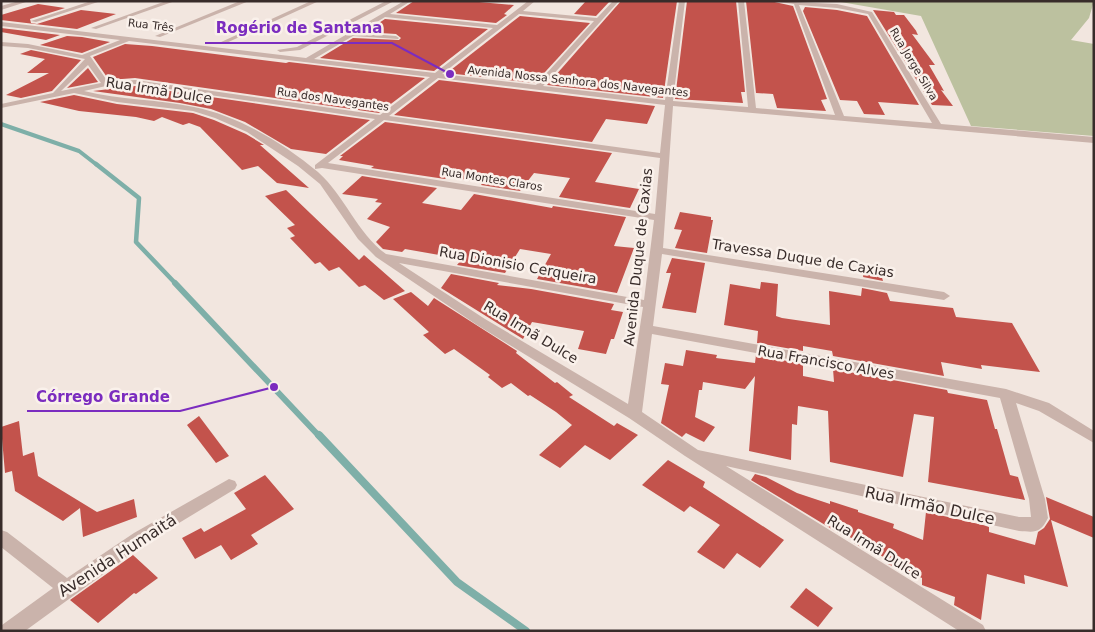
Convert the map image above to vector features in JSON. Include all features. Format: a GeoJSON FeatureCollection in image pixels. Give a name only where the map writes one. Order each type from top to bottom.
{"type":"FeatureCollection","features":[{"type":"Feature","properties":{"kind":"street"},"geometry":{"type":"LineString","coordinates":[[1,8],[26,1]]}},
{"type":"Feature","properties":{"kind":"street"},"geometry":{"type":"LineString","coordinates":[[34,21],[98,1]]}},
{"type":"Feature","properties":{"kind":"street"},"geometry":{"type":"LineString","coordinates":[[94,28],[172,1]]}},
{"type":"Feature","properties":{"kind":"street"},"geometry":{"type":"LineString","coordinates":[[158,36],[246,1]]}},
{"type":"Feature","properties":{"kind":"street"},"geometry":{"type":"LineString","coordinates":[[222,43],[316,1]]}},
{"type":"Feature","properties":{"kind":"street","name":"Rua Três"},"geometry":{"type":"LineString","coordinates":[[1,18],[284,51],[298,49],[391,1]]}},
{"type":"Feature","properties":{"kind":"street"},"geometry":{"type":"LineString","coordinates":[[309,60],[408,1]]}},
{"type":"Feature","properties":{"kind":"street"},"geometry":{"type":"LineString","coordinates":[[537,88],[616,1]]}},
{"type":"Feature","properties":{"kind":"street","name":"Avenida Duque de Caxias"},"geometry":{"type":"LineString","coordinates":[[634,414],[657,250],[669,103],[682,1]]}},
{"type":"Feature","properties":{"kind":"street"},"geometry":{"type":"LineString","coordinates":[[741,1],[752,110]]}},
{"type":"Feature","properties":{"kind":"street"},"geometry":{"type":"LineString","coordinates":[[774,1],[798,2],[841,119]]}},
{"type":"Feature","properties":{"kind":"street"},"geometry":{"type":"LineString","coordinates":[[317,168],[500,27],[528,2]]}},
{"type":"Feature","properties":{"kind":"street","name":"Rua Jorge Silva"},"geometry":{"type":"LineString","coordinates":[[798,2],[850,8],[870,13],[938,126]]}},
{"type":"Feature","properties":{"kind":"street"},"geometry":{"type":"LineString","coordinates":[[518,12],[598,20]]}},
{"type":"Feature","properties":{"kind":"street"},"geometry":{"type":"LineString","coordinates":[[383,15],[500,27]]}},
{"type":"Feature","properties":{"kind":"street","name":"Avenida Nossa Senhora dos Navegantes"},"geometry":{"type":"LineString","coordinates":[[1,24],[669,103],[1094,140]]}},
{"type":"Feature","properties":{"kind":"street"},"geometry":{"type":"LineString","coordinates":[[353,34],[396,38]]}},
{"type":"Feature","properties":{"kind":"street"},"geometry":{"type":"LineString","coordinates":[[54,94],[86,59],[128,39]]}},
{"type":"Feature","properties":{"kind":"street"},"geometry":{"type":"LineString","coordinates":[[1,44],[86,59],[106,84]]}},
{"type":"Feature","properties":{"kind":"street","name":"Rua dos Navegantes"},"geometry":{"type":"LineString","coordinates":[[1,106],[72,90],[106,84],[135,82],[664,156]]}},
{"type":"Feature","properties":{"kind":"street","name":"Rua Irmã Dulce"},"geometry":{"type":"LineString","coordinates":[[72,90],[98,97],[192,109],[226,118],[240,123],[317,168],[356,229],[373,250],[380,255],[481,322],[634,414],[690,452],[976,631]]}},
{"type":"Feature","properties":{"kind":"street","name":"Rua Montes Claros"},"geometry":{"type":"LineString","coordinates":[[317,168],[659,218]]}},
{"type":"Feature","properties":{"kind":"street","name":"Travessa Duque de Caxias"},"geometry":{"type":"LineString","coordinates":[[657,250],[944,296]]}},
{"type":"Feature","properties":{"kind":"street","name":"Rua Dionisio Cerqueira"},"geometry":{"type":"LineString","coordinates":[[380,255],[650,305]]}},
{"type":"Feature","properties":{"kind":"street","name":"Rua Francisco Alves"},"geometry":{"type":"LineString","coordinates":[[647,329],[1006,394],[1044,407],[1094,438]]}},
{"type":"Feature","properties":{"kind":"street","name":"Rua Irmão Dulce"},"geometry":{"type":"LineString","coordinates":[[690,452],[1019,524],[1036,525],[1040,518],[1037,499],[1006,394]]}},
{"type":"Feature","properties":{"kind":"street","name":"Avenida Humaitá"},"geometry":{"type":"LineString","coordinates":[[9,631],[140,538],[230,485]]}},
{"type":"Feature","properties":{"kind":"street"},"geometry":{"type":"LineString","coordinates":[[1,538],[67,588]]}},
{"type":"Feature","properties":{"kind":"green space"},"geometry":{"type":"Polygon","coordinates":[[[835,1],[1094,1],[1089,18],[1071,40],[1094,44],[1094,136],[971,126],[921,16],[835,1]]]}},
{"type":"Feature","properties":{"kind":"building"},"geometry":{"type":"Polygon","coordinates":[[[414,1],[468,1],[514,5],[504,14],[507,15],[496,23],[396,13],[414,1]]]}},
{"type":"Feature","properties":{"kind":"building"},"geometry":{"type":"Polygon","coordinates":[[[586,1],[610,1],[596,16],[574,14],[586,1]]]}},
{"type":"Feature","properties":{"kind":"building"},"geometry":{"type":"Polygon","coordinates":[[[621,1],[677,1],[663,98],[547,85],[621,1]]]}},
{"type":"Feature","properties":{"kind":"building"},"geometry":{"type":"Polygon","coordinates":[[[687,1],[736,1],[745,92],[741,92],[743,103],[675,99],[687,1]]]}},
{"type":"Feature","properties":{"kind":"building"},"geometry":{"type":"Polygon","coordinates":[[[746,1],[770,1],[793,6],[827,99],[821,100],[826,111],[777,108],[773,94],[756,93],[746,1]]]}},
{"type":"Feature","properties":{"kind":"building"},"geometry":{"type":"Polygon","coordinates":[[[38,4],[65,8],[30,19],[31,23],[37,24],[81,10],[116,14],[77,29],[1,20],[1,15],[38,4]]]}},
{"type":"Feature","properties":{"kind":"building"},"geometry":{"type":"Polygon","coordinates":[[[805,7],[837,10],[867,16],[919,105],[878,102],[885,115],[864,114],[857,101],[840,100],[803,11],[805,7]]]}},
{"type":"Feature","properties":{"kind":"building"},"geometry":{"type":"Polygon","coordinates":[[[873,10],[904,15],[918,35],[912,34],[935,65],[929,65],[944,91],[941,90],[953,106],[932,105],[873,10]]]}},
{"type":"Feature","properties":{"kind":"building"},"geometry":{"type":"Polygon","coordinates":[[[520,16],[590,23],[535,83],[447,73],[520,16]]]}},
{"type":"Feature","properties":{"kind":"building"},"geometry":{"type":"Polygon","coordinates":[[[385,19],[488,29],[434,71],[320,58],[353,38],[399,40],[401,38],[396,34],[365,32],[385,19]]]}},
{"type":"Feature","properties":{"kind":"building"},"geometry":{"type":"Polygon","coordinates":[[[1,28],[60,35],[46,40],[1,32],[1,28]]]}},
{"type":"Feature","properties":{"kind":"building"},"geometry":{"type":"Polygon","coordinates":[[[67,36],[110,42],[82,53],[40,45],[67,36]]]}},
{"type":"Feature","properties":{"kind":"building"},"geometry":{"type":"Polygon","coordinates":[[[125,44],[425,78],[379,113],[135,78],[109,80],[93,57],[125,44]]]}},
{"type":"Feature","properties":{"kind":"building"},"geometry":{"type":"Polygon","coordinates":[[[31,50],[81,60],[52,91],[21,98],[6,95],[49,73],[27,73],[45,59],[20,54],[31,50]]]}},
{"type":"Feature","properties":{"kind":"building"},"geometry":{"type":"Polygon","coordinates":[[[88,68],[98,82],[67,88],[88,68]]]}},
{"type":"Feature","properties":{"kind":"building"},"geometry":{"type":"Polygon","coordinates":[[[439,80],[655,106],[647,124],[606,119],[592,142],[394,115],[439,80]]]}},
{"type":"Feature","properties":{"kind":"building"},"geometry":{"type":"Polygon","coordinates":[[[135,86],[370,120],[326,154],[291,149],[245,122],[211,109],[93,91],[135,86]]]}},
{"type":"Feature","properties":{"kind":"building"},"geometry":{"type":"Polygon","coordinates":[[[74,95],[117,104],[193,113],[214,120],[246,134],[264,145],[260,145],[309,188],[277,183],[258,166],[242,170],[200,127],[189,123],[183,125],[162,117],[154,121],[136,117],[79,111],[40,102],[74,95]]]}},
{"type":"Feature","properties":{"kind":"building"},"geometry":{"type":"Polygon","coordinates":[[[385,122],[612,153],[595,182],[639,189],[630,208],[559,197],[570,178],[534,173],[520,191],[481,185],[483,182],[447,177],[445,179],[371,168],[374,166],[339,160],[343,156],[340,156],[385,122]]]}},
{"type":"Feature","properties":{"kind":"building"},"geometry":{"type":"Polygon","coordinates":[[[362,176],[437,188],[422,203],[461,210],[474,194],[552,208],[553,206],[626,217],[614,246],[634,248],[617,293],[537,279],[551,254],[520,249],[505,273],[457,265],[462,259],[405,249],[402,252],[383,249],[376,242],[390,227],[367,219],[382,203],[375,202],[378,199],[342,194],[362,176]]]}},
{"type":"Feature","properties":{"kind":"building"},"geometry":{"type":"Polygon","coordinates":[[[286,190],[359,260],[364,255],[405,291],[384,300],[365,285],[359,287],[339,267],[329,271],[320,262],[315,264],[290,238],[295,236],[287,228],[295,225],[265,196],[286,190]]]}},
{"type":"Feature","properties":{"kind":"building"},"geometry":{"type":"Polygon","coordinates":[[[680,212],[711,217],[711,220],[713,220],[707,253],[675,248],[682,230],[674,229],[680,212]]]}},
{"type":"Feature","properties":{"kind":"building"},"geometry":{"type":"Polygon","coordinates":[[[672,258],[705,263],[696,313],[662,308],[671,273],[666,273],[672,258]]]}},
{"type":"Feature","properties":{"kind":"building"},"geometry":{"type":"Polygon","coordinates":[[[865,269],[881,274],[883,281],[863,277],[865,269]]]}},
{"type":"Feature","properties":{"kind":"building"},"geometry":{"type":"Polygon","coordinates":[[[451,274],[499,283],[497,285],[531,289],[614,304],[611,310],[623,312],[614,339],[611,339],[606,354],[578,349],[584,331],[532,322],[523,339],[441,288],[451,274]]]}},
{"type":"Feature","properties":{"kind":"building"},"geometry":{"type":"Polygon","coordinates":[[[761,282],[778,284],[776,316],[782,318],[830,325],[829,291],[861,296],[862,288],[887,293],[890,301],[953,308],[956,317],[1012,323],[1040,372],[981,365],[982,369],[941,362],[944,376],[833,356],[832,351],[803,346],[803,351],[757,343],[758,331],[724,325],[730,284],[760,289],[761,282]]]}},
{"type":"Feature","properties":{"kind":"building"},"geometry":{"type":"Polygon","coordinates":[[[411,292],[428,306],[434,298],[517,351],[516,353],[573,395],[569,397],[614,426],[617,423],[638,435],[610,460],[585,445],[560,468],[539,455],[572,425],[556,412],[530,395],[528,396],[511,383],[502,388],[488,377],[490,375],[454,349],[445,354],[423,335],[429,332],[393,299],[411,292]]]}},
{"type":"Feature","properties":{"kind":"building"},"geometry":{"type":"Polygon","coordinates":[[[686,350],[717,355],[716,358],[755,363],[756,355],[803,364],[803,376],[834,382],[833,369],[947,390],[948,393],[987,400],[1010,475],[1018,477],[1025,500],[928,482],[934,417],[914,414],[903,477],[830,462],[828,411],[798,406],[797,425],[792,424],[791,460],[749,451],[755,376],[745,389],[703,382],[702,390],[699,390],[695,417],[715,427],[704,442],[686,433],[682,437],[661,423],[669,385],[661,384],[665,363],[683,366],[686,350]]]}},
{"type":"Feature","properties":{"kind":"building"},"geometry":{"type":"Polygon","coordinates":[[[199,416],[229,456],[216,463],[187,425],[199,416]]]}},
{"type":"Feature","properties":{"kind":"building"},"geometry":{"type":"Polygon","coordinates":[[[19,421],[23,456],[34,452],[38,476],[97,512],[134,499],[137,517],[83,537],[80,508],[63,521],[15,491],[12,471],[5,473],[1,427],[19,421]]]}},
{"type":"Feature","properties":{"kind":"building"},"geometry":{"type":"Polygon","coordinates":[[[668,460],[705,482],[703,487],[784,540],[760,568],[737,553],[724,569],[697,552],[720,525],[690,506],[684,512],[642,485],[668,460]]]}},
{"type":"Feature","properties":{"kind":"building"},"geometry":{"type":"Polygon","coordinates":[[[755,474],[766,477],[797,493],[830,504],[830,501],[894,524],[893,528],[923,540],[926,512],[983,525],[989,527],[989,532],[1035,545],[1038,532],[1044,528],[1050,519],[1046,497],[1094,517],[1094,538],[1051,520],[1068,587],[1024,575],[1025,584],[987,574],[981,620],[954,605],[955,597],[922,585],[922,578],[888,564],[889,559],[864,549],[854,543],[855,539],[840,534],[751,480],[755,474]]]}},
{"type":"Feature","properties":{"kind":"building"},"geometry":{"type":"Polygon","coordinates":[[[265,475],[294,509],[251,535],[258,544],[231,560],[221,545],[195,559],[182,538],[201,528],[204,532],[246,509],[234,493],[265,475]]]}},
{"type":"Feature","properties":{"kind":"building"},"geometry":{"type":"Polygon","coordinates":[[[133,555],[158,578],[136,594],[134,593],[98,623],[70,600],[133,555]]]}},
{"type":"Feature","properties":{"kind":"building"},"geometry":{"type":"Polygon","coordinates":[[[806,588],[833,608],[818,627],[790,607],[806,588]]]}},
{"type":"Feature","properties":{"kind":"waterway"},"geometry":{"type":"LineString","coordinates":[[1,124],[79,151],[97,165]]}},
{"type":"Feature","properties":{"kind":"waterway"},"geometry":{"type":"LineString","coordinates":[[96,164],[139,198],[136,242],[176,284]]}},
{"type":"Feature","properties":{"kind":"waterway"},"geometry":{"type":"LineString","coordinates":[[175,283],[320,437]]}},
{"type":"Feature","properties":{"kind":"waterway"},"geometry":{"type":"LineString","coordinates":[[319,435],[457,582],[526,631]]}},
{"type":"Feature","properties":{"kind":"place","name":"Rogério de Santana"},"geometry":{"type":"Point","coordinates":[450,74]}},
{"type":"Feature","properties":{"kind":"place","name":"Córrego Grande"},"geometry":{"type":"Point","coordinates":[274,387]}}]}
